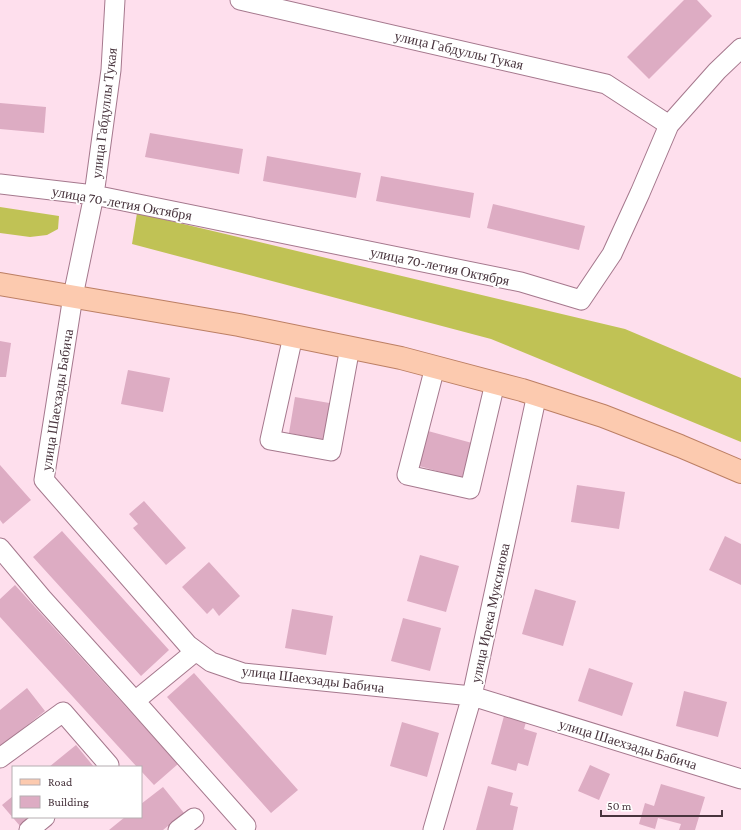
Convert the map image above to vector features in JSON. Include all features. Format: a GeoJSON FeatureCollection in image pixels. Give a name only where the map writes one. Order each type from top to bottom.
{"type":"FeatureCollection","features":[{"type":"Feature","properties":{"kind":"main road"},"geometry":{"type":"LineString","coordinates":[[0,284],[239,325],[401,358],[538,394],[603,416],[741,472]]}},
{"type":"Feature","properties":{"kind":"street","name":"улица Габдуллы Тукая"},"geometry":{"type":"LineString","coordinates":[[73,296],[94,195],[111,70],[115,0]]}},
{"type":"Feature","properties":{"kind":"street","name":"улица Габдуллы Тукая"},"geometry":{"type":"LineString","coordinates":[[240,0],[606,84],[669,125]]}},
{"type":"Feature","properties":{"kind":"street","name":"улица 70-летия Октября"},"geometry":{"type":"LineString","coordinates":[[0,184],[94,195],[521,282],[581,300],[612,254],[640,194],[669,125],[717,71],[741,48]]}},
{"type":"Feature","properties":{"kind":"street","name":"улица Шаехзады Бабича"},"geometry":{"type":"LineString","coordinates":[[73,296],[44,480],[188,645],[211,662],[242,673],[472,696],[741,778]]}},
{"type":"Feature","properties":{"kind":"street"},"geometry":{"type":"LineString","coordinates":[[293,336],[270,440],[331,451],[350,347]]}},
{"type":"Feature","properties":{"kind":"street"},"geometry":{"type":"LineString","coordinates":[[435,367],[407,475],[470,489],[495,383]]}},
{"type":"Feature","properties":{"kind":"street","name":"улица Ирека Муксинова"},"geometry":{"type":"LineString","coordinates":[[433,830],[472,696],[538,394]]}},
{"type":"Feature","properties":{"kind":"street"},"geometry":{"type":"LineString","coordinates":[[0,548],[42,598],[246,826]]}},
{"type":"Feature","properties":{"kind":"street"},"geometry":{"type":"LineString","coordinates":[[135,701],[196,651]]}},
{"type":"Feature","properties":{"kind":"street"},"geometry":{"type":"LineString","coordinates":[[0,758],[63,712],[109,765],[108,766]]}},
{"type":"Feature","properties":{"kind":"street"},"geometry":{"type":"LineString","coordinates":[[29,830],[44,818]]}},
{"type":"Feature","properties":{"kind":"street"},"geometry":{"type":"LineString","coordinates":[[178,830],[194,818]]}},
{"type":"Feature","properties":{"kind":"shaded area"},"geometry":{"type":"Polygon","coordinates":[[[0,207],[59,216],[58,229],[47,235],[30,237],[0,233],[0,207]]]}},
{"type":"Feature","properties":{"kind":"shaded area"},"geometry":{"type":"Polygon","coordinates":[[[137,213],[625,329],[741,378],[741,442],[491,339],[132,244],[137,213]]]}},
{"type":"Feature","properties":{"kind":"building"},"geometry":{"type":"Polygon","coordinates":[[[684,0],[697,0],[712,16],[649,79],[627,57],[684,0]]]}},
{"type":"Feature","properties":{"kind":"building"},"geometry":{"type":"Polygon","coordinates":[[[0,103],[46,107],[44,133],[0,129],[0,103]]]}},
{"type":"Feature","properties":{"kind":"building"},"geometry":{"type":"Polygon","coordinates":[[[150,133],[243,149],[239,174],[145,157],[150,133]]]}},
{"type":"Feature","properties":{"kind":"building"},"geometry":{"type":"Polygon","coordinates":[[[267,156],[361,173],[356,198],[263,181],[267,156]]]}},
{"type":"Feature","properties":{"kind":"building"},"geometry":{"type":"Polygon","coordinates":[[[381,176],[474,193],[470,218],[376,201],[381,176]]]}},
{"type":"Feature","properties":{"kind":"building"},"geometry":{"type":"Polygon","coordinates":[[[493,204],[585,226],[579,250],[487,228],[493,204]]]}},
{"type":"Feature","properties":{"kind":"building"},"geometry":{"type":"Polygon","coordinates":[[[0,341],[11,343],[6,377],[0,377],[0,341]]]}},
{"type":"Feature","properties":{"kind":"building"},"geometry":{"type":"Polygon","coordinates":[[[128,370],[170,378],[163,412],[121,404],[128,370]]]}},
{"type":"Feature","properties":{"kind":"building"},"geometry":{"type":"Polygon","coordinates":[[[295,397],[335,404],[329,441],[289,433],[295,397]]]}},
{"type":"Feature","properties":{"kind":"building"},"geometry":{"type":"Polygon","coordinates":[[[428,431],[472,443],[462,478],[419,466],[428,431]]]}},
{"type":"Feature","properties":{"kind":"building"},"geometry":{"type":"Polygon","coordinates":[[[0,465],[31,500],[3,524],[0,520],[0,465]]]}},
{"type":"Feature","properties":{"kind":"building"},"geometry":{"type":"Polygon","coordinates":[[[577,485],[625,492],[619,529],[571,522],[577,485]]]}},
{"type":"Feature","properties":{"kind":"building"},"geometry":{"type":"Polygon","coordinates":[[[144,501],[186,548],[166,565],[133,528],[138,524],[129,514],[144,501]]]}},
{"type":"Feature","properties":{"kind":"building"},"geometry":{"type":"Polygon","coordinates":[[[62,531],[169,650],[141,676],[33,557],[62,531]]]}},
{"type":"Feature","properties":{"kind":"building"},"geometry":{"type":"Polygon","coordinates":[[[725,536],[741,544],[741,585],[709,570],[725,536]]]}},
{"type":"Feature","properties":{"kind":"building"},"geometry":{"type":"Polygon","coordinates":[[[420,555],[459,566],[446,612],[407,601],[420,555]]]}},
{"type":"Feature","properties":{"kind":"building"},"geometry":{"type":"Polygon","coordinates":[[[209,562],[240,596],[219,616],[213,608],[207,614],[182,587],[209,562]]]}},
{"type":"Feature","properties":{"kind":"building"},"geometry":{"type":"Polygon","coordinates":[[[15,585],[178,764],[154,785],[142,772],[142,766],[136,766],[0,617],[0,599],[15,585]]]}},
{"type":"Feature","properties":{"kind":"building"},"geometry":{"type":"Polygon","coordinates":[[[535,589],[576,601],[563,646],[522,634],[535,589]]]}},
{"type":"Feature","properties":{"kind":"building"},"geometry":{"type":"Polygon","coordinates":[[[292,609],[333,616],[326,655],[285,648],[292,609]]]}},
{"type":"Feature","properties":{"kind":"building"},"geometry":{"type":"Polygon","coordinates":[[[403,618],[441,628],[430,671],[391,661],[403,618]]]}},
{"type":"Feature","properties":{"kind":"building"},"geometry":{"type":"Polygon","coordinates":[[[589,668],[633,683],[622,716],[578,701],[589,668]]]}},
{"type":"Feature","properties":{"kind":"building"},"geometry":{"type":"Polygon","coordinates":[[[194,673],[298,790],[271,813],[167,697],[194,673]]]}},
{"type":"Feature","properties":{"kind":"building"},"geometry":{"type":"Polygon","coordinates":[[[27,688],[45,711],[0,747],[0,710],[27,688]]]}},
{"type":"Feature","properties":{"kind":"building"},"geometry":{"type":"Polygon","coordinates":[[[684,691],[727,702],[718,737],[676,726],[684,691]]]}},
{"type":"Feature","properties":{"kind":"building"},"geometry":{"type":"Polygon","coordinates":[[[504,716],[526,722],[524,729],[537,733],[528,766],[518,763],[516,771],[491,764],[504,716]]]}},
{"type":"Feature","properties":{"kind":"building"},"geometry":{"type":"Polygon","coordinates":[[[402,722],[439,733],[427,777],[390,766],[402,722]]]}},
{"type":"Feature","properties":{"kind":"building"},"geometry":{"type":"Polygon","coordinates":[[[76,745],[93,766],[50,766],[76,745]]]}},
{"type":"Feature","properties":{"kind":"building"},"geometry":{"type":"Polygon","coordinates":[[[590,765],[610,774],[599,800],[578,791],[590,765]]]}},
{"type":"Feature","properties":{"kind":"building"},"geometry":{"type":"Polygon","coordinates":[[[661,784],[705,797],[695,830],[679,830],[681,824],[658,818],[655,829],[639,824],[645,803],[654,806],[661,784]]]}},
{"type":"Feature","properties":{"kind":"building"},"geometry":{"type":"Polygon","coordinates":[[[488,786],[513,793],[510,805],[518,807],[513,830],[476,830],[488,786]]]}},
{"type":"Feature","properties":{"kind":"building"},"geometry":{"type":"Polygon","coordinates":[[[163,787],[184,813],[163,830],[109,830],[124,818],[142,818],[142,803],[163,787]]]}},
{"type":"Feature","properties":{"kind":"building"},"geometry":{"type":"Polygon","coordinates":[[[12,797],[12,817],[2,805],[12,797]]]}},
{"type":"Feature","properties":{"kind":"building"},"geometry":{"type":"Polygon","coordinates":[[[13,818],[30,818],[20,826],[13,818]]]}}]}
